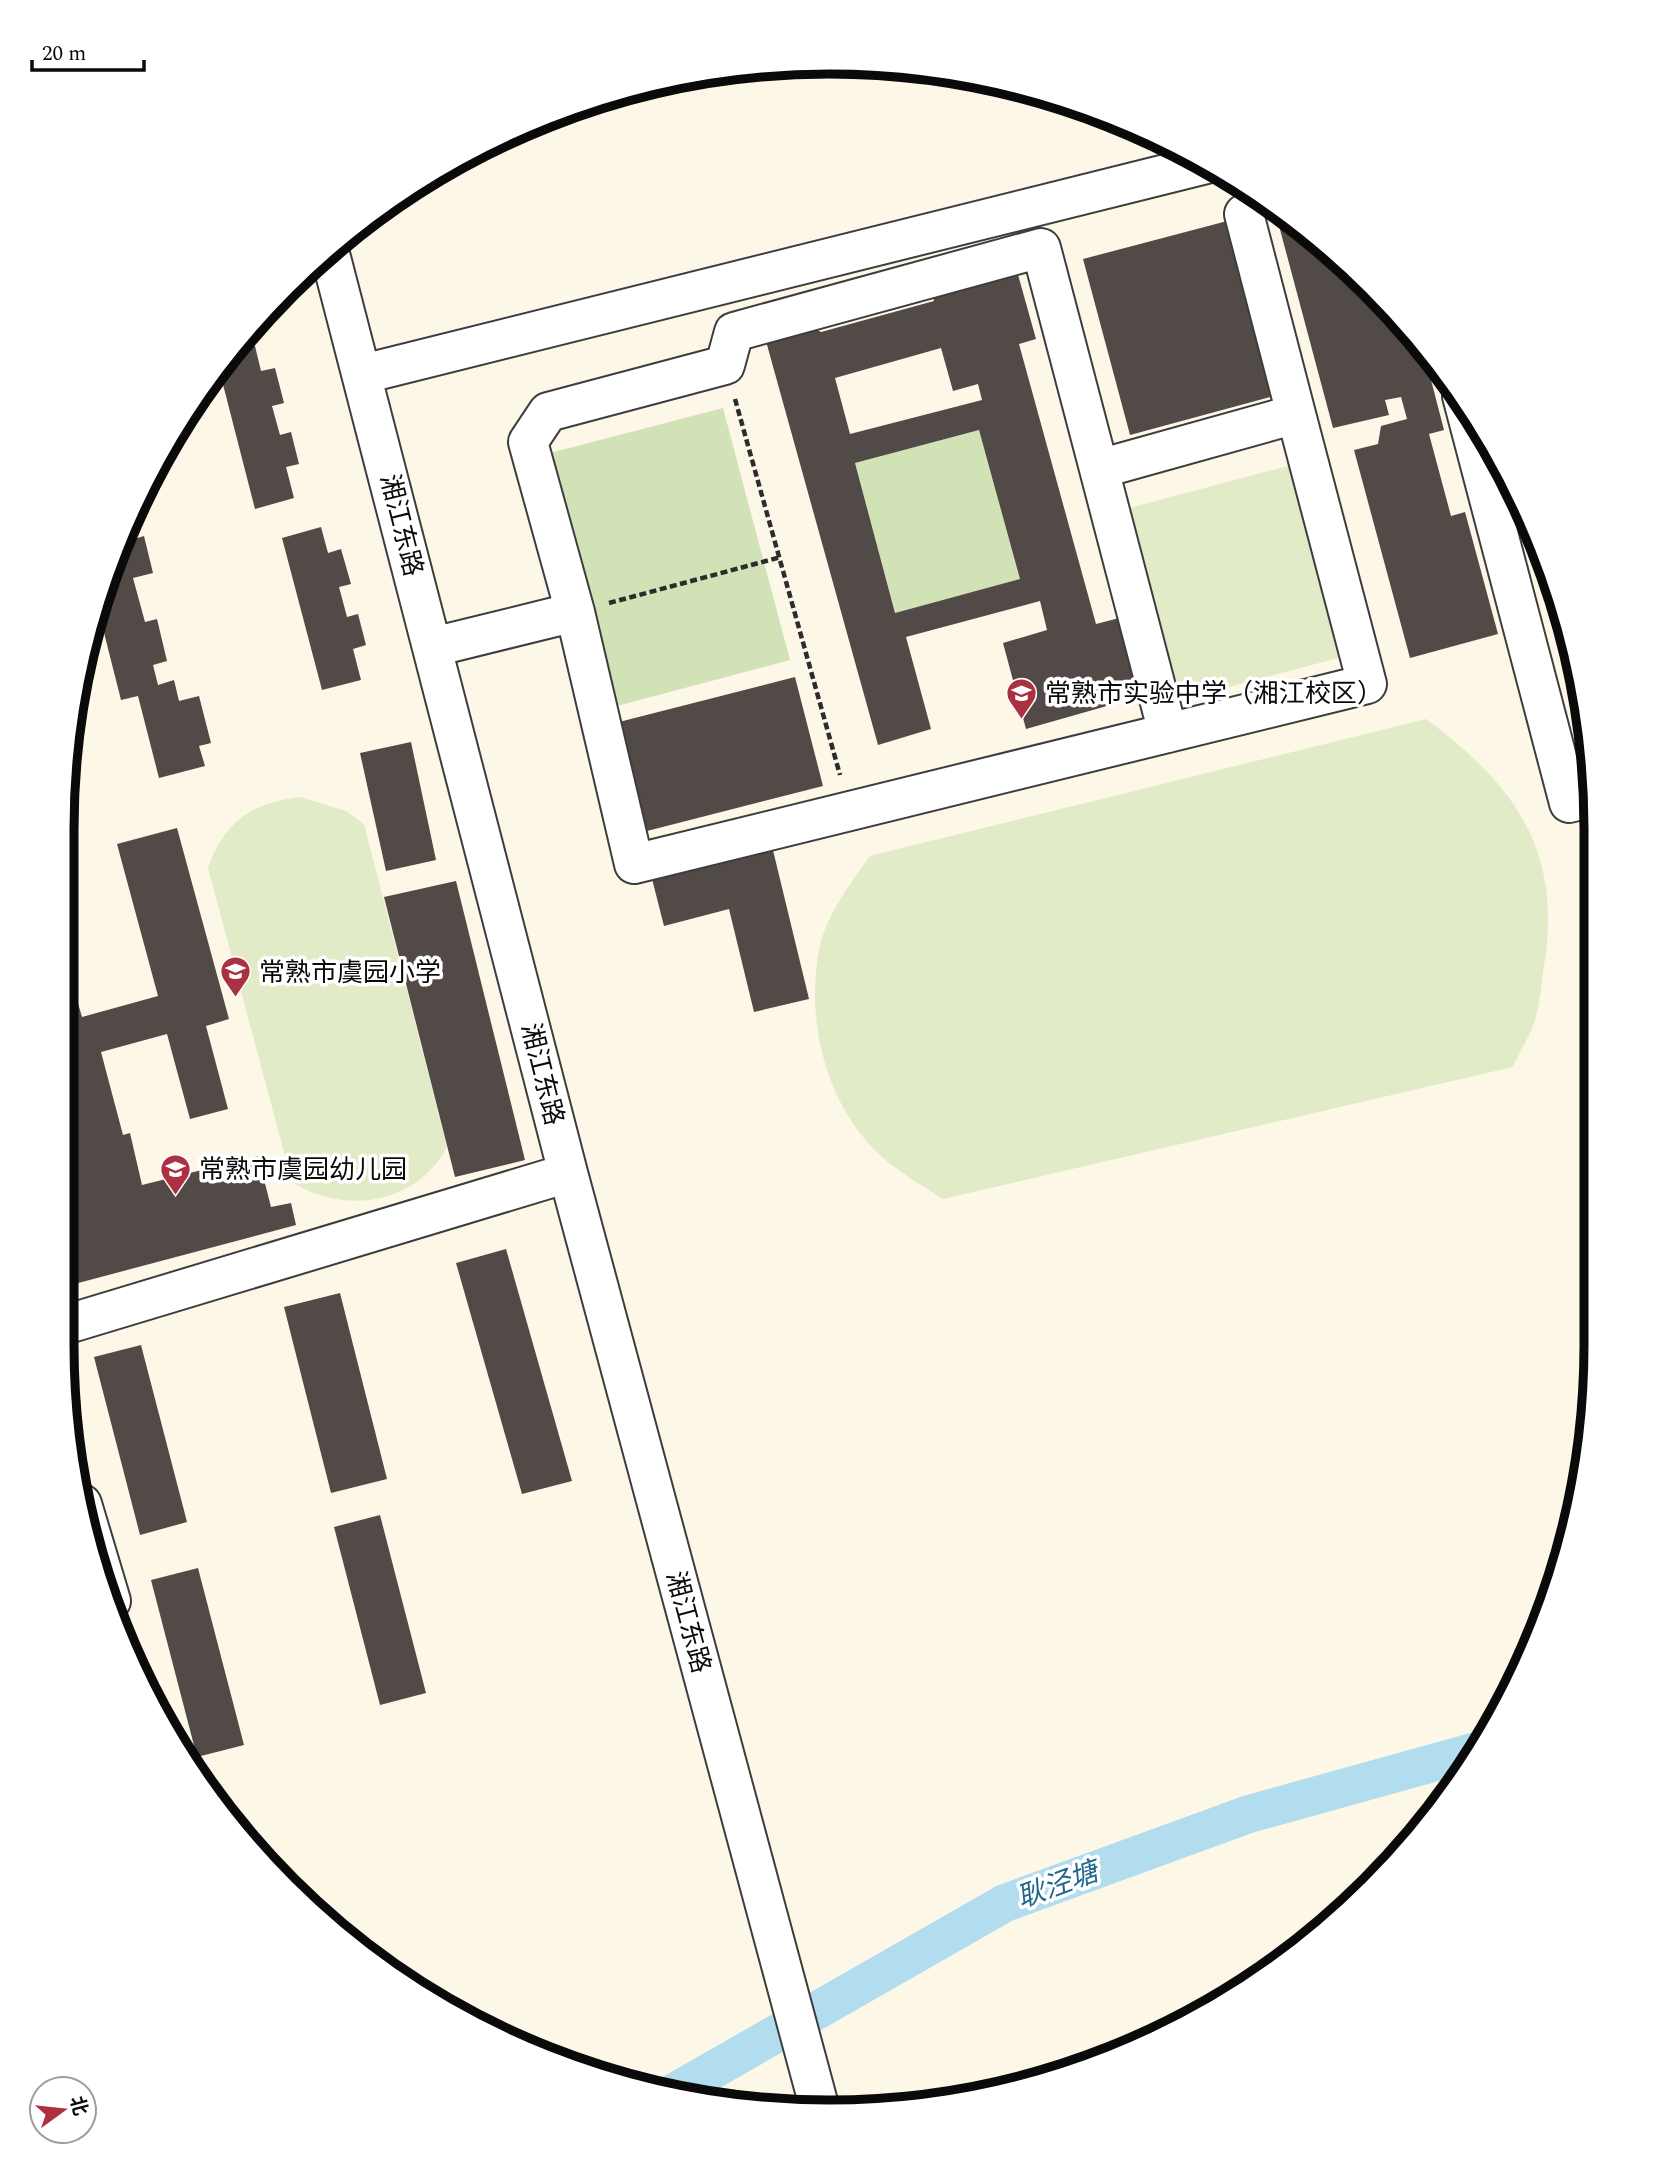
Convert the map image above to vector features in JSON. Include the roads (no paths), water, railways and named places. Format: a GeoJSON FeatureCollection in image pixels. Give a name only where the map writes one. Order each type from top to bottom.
{"type":"FeatureCollection","features":[{"type":"Feature","properties":{"kind":"street"},"geometry":{"type":"LineString","coordinates":[[363,374],[1192,167]]}},
{"type":"Feature","properties":{"kind":"street"},"geometry":{"type":"LineString","coordinates":[[1030,208],[1168,733]]}},
{"type":"Feature","properties":{"kind":"street"},"geometry":{"type":"LineString","coordinates":[[1041,248],[734,332],[725,365],[548,412],[528,442],[575,612],[634,864],[1367,684],[1244,214]]}},
{"type":"Feature","properties":{"kind":"street","name":"湘江东路"},"geometry":{"type":"LineString","coordinates":[[332,260],[568,1173],[817,2100]]}},
{"type":"Feature","properties":{"kind":"street"},"geometry":{"type":"LineString","coordinates":[[1099,469],[1296,414]]}},
{"type":"Feature","properties":{"kind":"street"},"geometry":{"type":"LineString","coordinates":[[1472,435],[1569,803],[1583,800]]}},
{"type":"Feature","properties":{"kind":"street"},"geometry":{"type":"LineString","coordinates":[[433,647],[575,612]]}},
{"type":"Feature","properties":{"kind":"street"},"geometry":{"type":"LineString","coordinates":[[74,1322],[568,1173]]}},
{"type":"Feature","properties":{"kind":"waterway","name":"耿泾塘"},"geometry":{"type":"LineString","coordinates":[[685,2086],[1005,1903],[1249,1814],[1462,1755]]}},
{"type":"Feature","properties":{"kind":"place","name":"常熟市实验中学（湘江校区）"},"geometry":{"type":"Point","coordinates":[1022,720]}},
{"type":"Feature","properties":{"kind":"place","name":"常熟市虞园小学"},"geometry":{"type":"Point","coordinates":[236,999]}},
{"type":"Feature","properties":{"kind":"place","name":"常熟市虞园幼儿园"},"geometry":{"type":"Point","coordinates":[176,1196]}}]}
